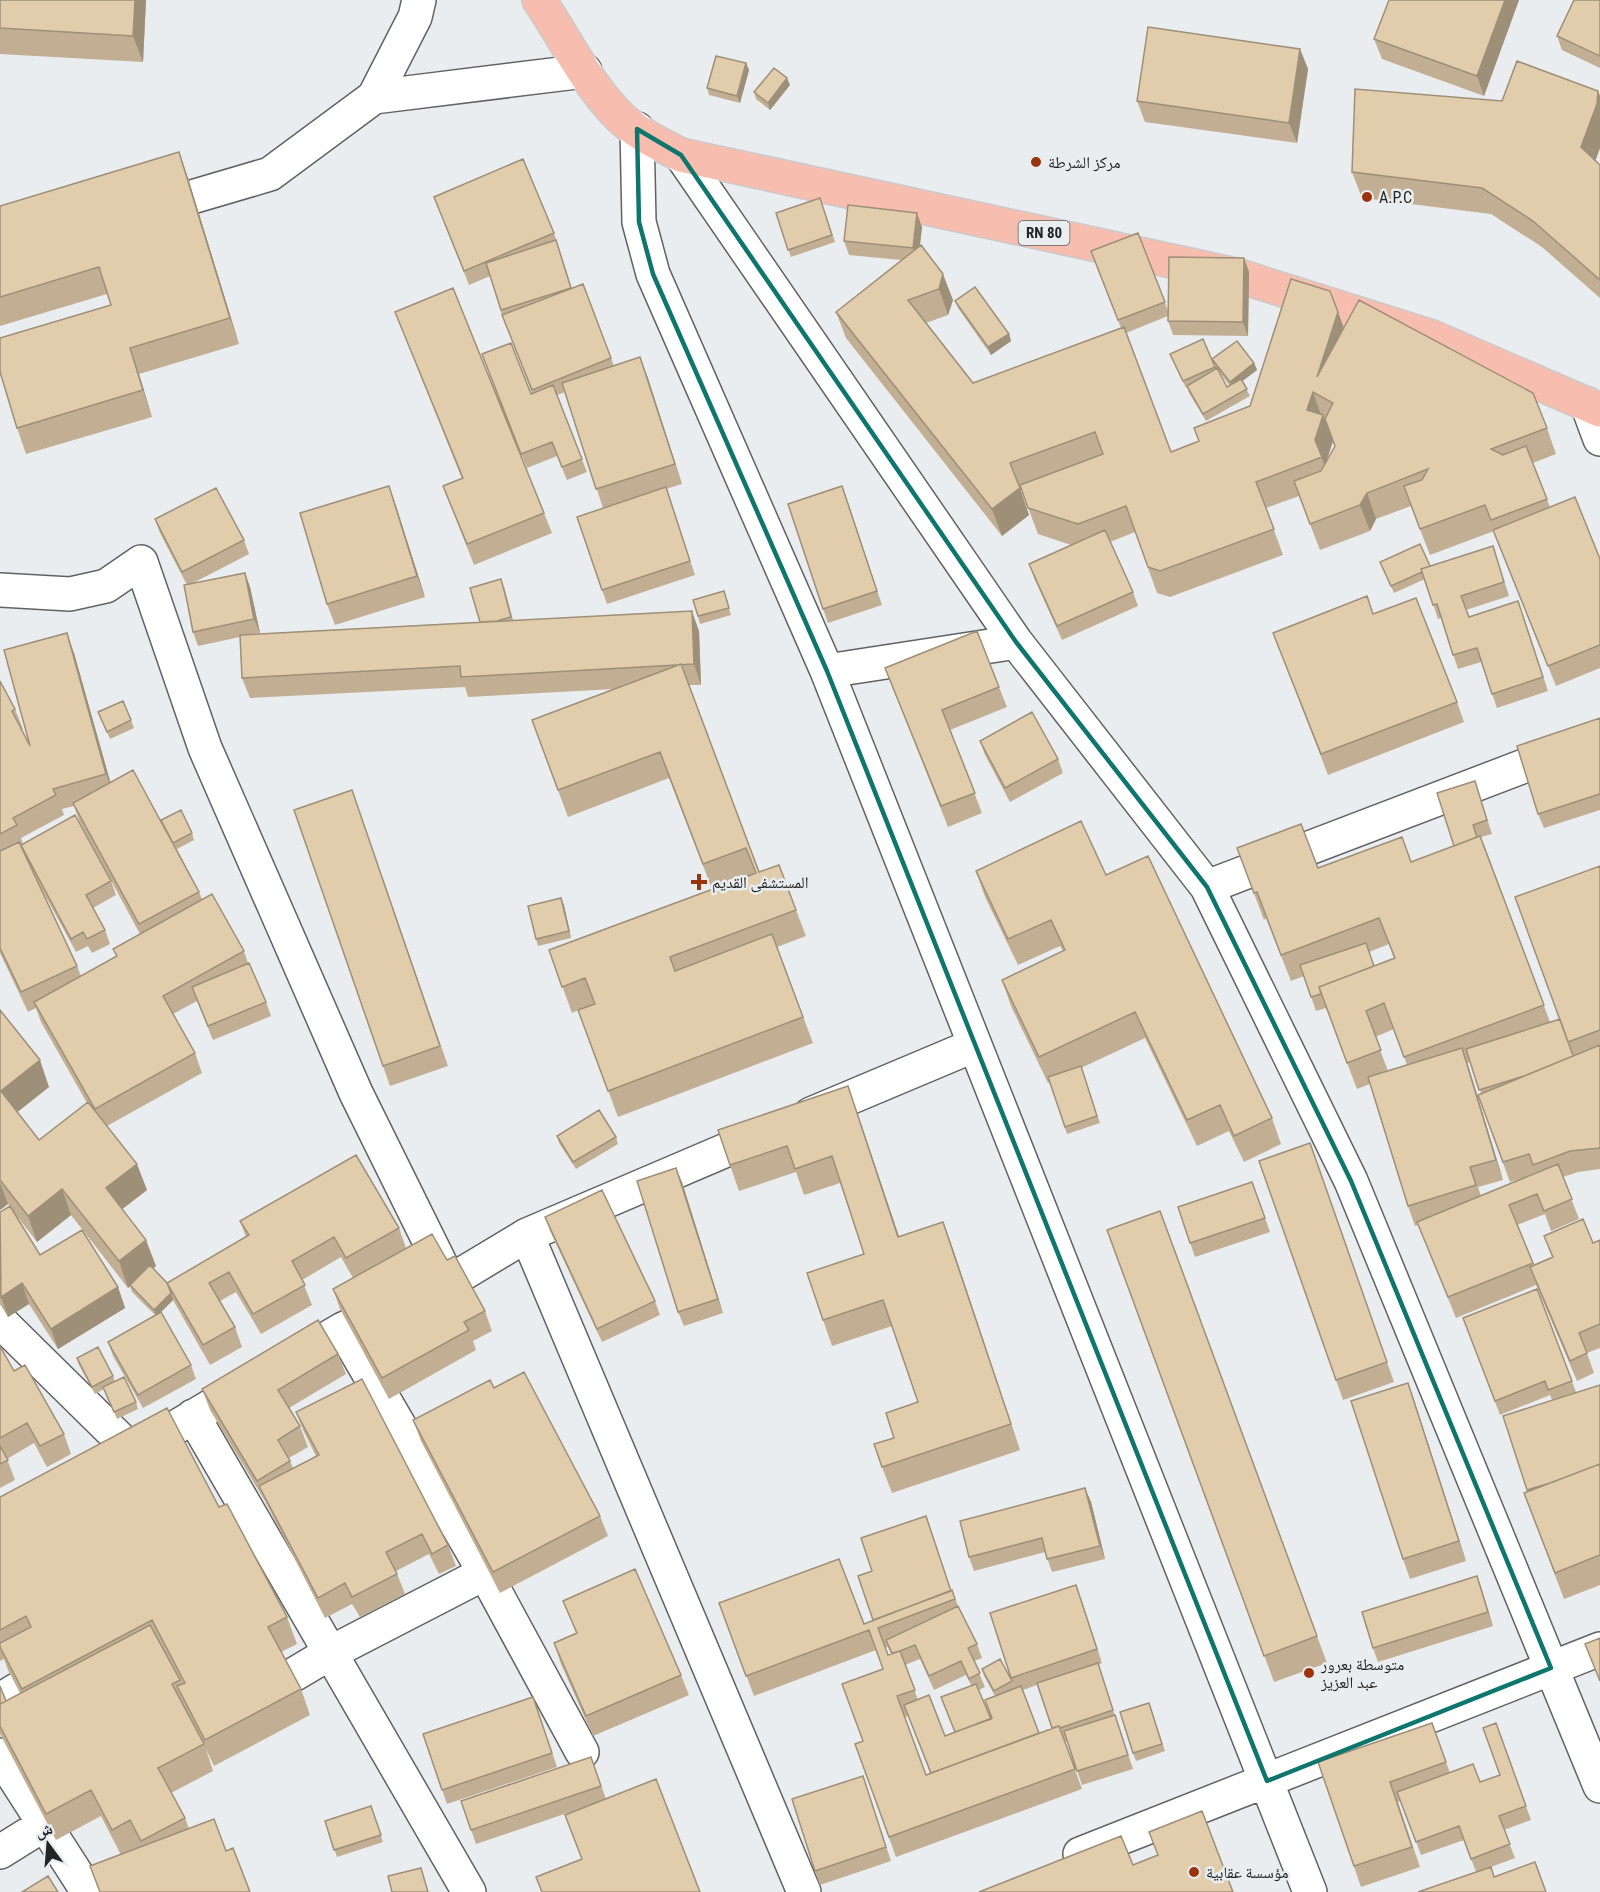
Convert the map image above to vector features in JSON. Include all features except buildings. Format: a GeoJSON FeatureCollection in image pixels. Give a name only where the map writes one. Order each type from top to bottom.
{"type":"FeatureCollection","features":[{"type":"Feature","properties":{"kind":"main road","name":"RN 80"},"geometry":{"type":"LineString","coordinates":[[539,0],[585,71],[616,113],[663,147],[681,155],[1236,275],[1432,337],[1594,407]]}},
{"type":"Feature","properties":{"kind":"street"},"geometry":{"type":"LineString","coordinates":[[126,211],[149,209],[270,174],[374,96],[415,17],[419,0]]}},
{"type":"Feature","properties":{"kind":"street"},"geometry":{"type":"LineString","coordinates":[[374,96],[585,71]]}},
{"type":"Feature","properties":{"kind":"street"},"geometry":{"type":"LineString","coordinates":[[637,129],[639,222],[653,274],[827,671],[1310,1892]]}},
{"type":"Feature","properties":{"kind":"street"},"geometry":{"type":"LineString","coordinates":[[681,155],[1016,642],[1206,887],[1351,1181],[1600,1786]]}},
{"type":"Feature","properties":{"kind":"street"},"geometry":{"type":"LineString","coordinates":[[1594,407],[1600,439]]}},
{"type":"Feature","properties":{"kind":"street"},"geometry":{"type":"LineString","coordinates":[[0,590],[70,594],[106,586],[141,562],[205,748],[356,1093],[449,1282]]}},
{"type":"Feature","properties":{"kind":"street"},"geometry":{"type":"LineString","coordinates":[[827,671],[1016,642]]}},
{"type":"Feature","properties":{"kind":"street"},"geometry":{"type":"LineString","coordinates":[[1206,887],[1600,737]]}},
{"type":"Feature","properties":{"kind":"street"},"geometry":{"type":"LineString","coordinates":[[105,1470],[343,1329],[449,1282],[527,1235],[975,1045]]}},
{"type":"Feature","properties":{"kind":"street"},"geometry":{"type":"LineString","coordinates":[[527,1235],[804,1892]]}},
{"type":"Feature","properties":{"kind":"street"},"geometry":{"type":"LineString","coordinates":[[0,1321],[134,1453]]}},
{"type":"Feature","properties":{"kind":"street"},"geometry":{"type":"LineString","coordinates":[[343,1329],[485,1573],[582,1752]]}},
{"type":"Feature","properties":{"kind":"street"},"geometry":{"type":"LineString","coordinates":[[193,1416],[254,1546],[330,1653],[469,1892]]}},
{"type":"Feature","properties":{"kind":"street"},"geometry":{"type":"LineString","coordinates":[[228,1713],[330,1653],[485,1573]]}},
{"type":"Feature","properties":{"kind":"street"},"geometry":{"type":"LineString","coordinates":[[1048,1866],[1600,1649]]}},
{"type":"Feature","properties":{"kind":"street"},"geometry":{"type":"LineString","coordinates":[[0,1700],[81,1650]]}},
{"type":"Feature","properties":{"kind":"street"},"geometry":{"type":"LineString","coordinates":[[0,1755],[88,1892]]}},
{"type":"Feature","properties":{"kind":"street"},"geometry":{"type":"LineString","coordinates":[[0,1852],[106,1786]]}},
{"type":"Feature","properties":{"kind":"highlighted area"},"geometry":{"type":"Polygon","coordinates":[[[637,129],[681,155],[1016,642],[1207,887],[1351,1181],[1551,1668],[1267,1781],[827,671],[653,274],[639,222],[637,129]]]}},
{"type":"Feature","properties":{"kind":"place","name":"مركز الشرطة"},"geometry":{"type":"Point","coordinates":[1036,162]}},
{"type":"Feature","properties":{"kind":"place","name":"A.P.C"},"geometry":{"type":"Point","coordinates":[1367,197]}},
{"type":"Feature","properties":{"kind":"place","name":"المستشفى القديم"},"geometry":{"type":"Point","coordinates":[699,882]}},
{"type":"Feature","properties":{"kind":"place","name":"متوسطة بعرور عبد العزيز"},"geometry":{"type":"Point","coordinates":[1309,1673]}},
{"type":"Feature","properties":{"kind":"place","name":"مؤسسة عقابية"},"geometry":{"type":"Point","coordinates":[1194,1872]}}]}
